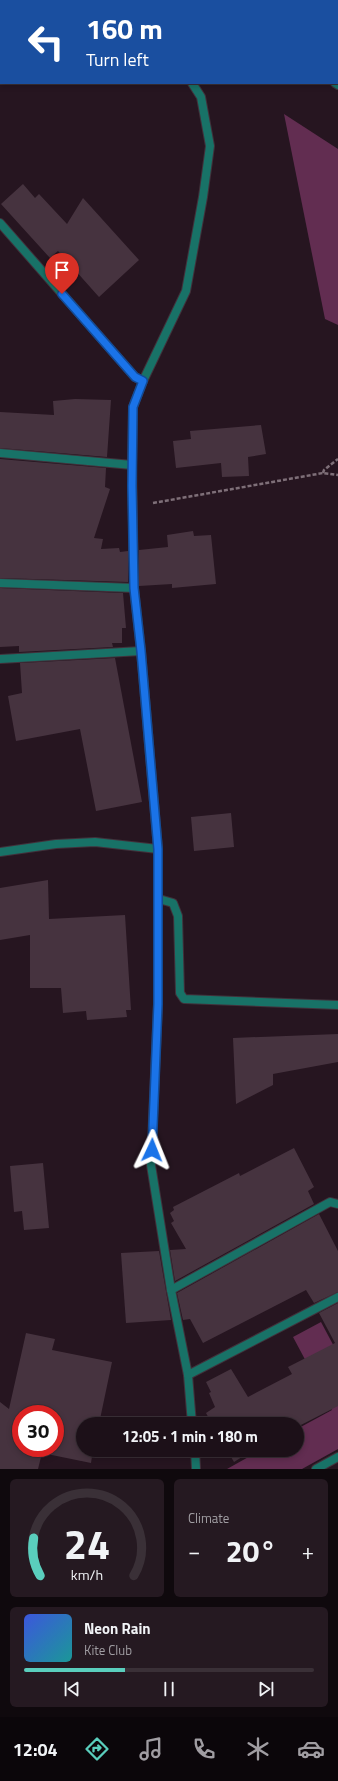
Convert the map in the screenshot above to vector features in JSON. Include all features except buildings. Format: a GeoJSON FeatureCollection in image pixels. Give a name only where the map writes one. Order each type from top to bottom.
{"type":"FeatureCollection","features":[{"type":"Feature","properties":{"kind":"street"},"geometry":{"type":"LineString","coordinates":[[191,1417],[188,1375],[171,1290],[151,1165],[158,1004],[158,849],[141,651],[134,588],[132,465],[133,407],[143,381],[186,291],[203,197],[210,146],[201,97],[193,84]]}},
{"type":"Feature","properties":{"kind":"street"},"geometry":{"type":"LineString","coordinates":[[0,223],[135,377],[143,381]]}},
{"type":"Feature","properties":{"kind":"street"},"geometry":{"type":"LineString","coordinates":[[0,453],[132,465]]}},
{"type":"Feature","properties":{"kind":"street"},"geometry":{"type":"LineString","coordinates":[[0,584],[134,588]]}},
{"type":"Feature","properties":{"kind":"street"},"geometry":{"type":"LineString","coordinates":[[0,659],[141,651]]}},
{"type":"Feature","properties":{"kind":"street"},"geometry":{"type":"LineString","coordinates":[[0,852],[56,844],[95,842],[158,849]]}},
{"type":"Feature","properties":{"kind":"street"},"geometry":{"type":"LineString","coordinates":[[159,899],[173,903],[178,916],[180,994],[184,999],[338,1005]]}},
{"type":"Feature","properties":{"kind":"street"},"geometry":{"type":"LineString","coordinates":[[171,1290],[330,1202],[338,1204]]}},
{"type":"Feature","properties":{"kind":"street"},"geometry":{"type":"LineString","coordinates":[[188,1375],[338,1297]]}},
{"type":"Feature","properties":{"kind":"street"},"geometry":{"type":"LineString","coordinates":[[195,1457],[196,1469]]}},
{"type":"Feature","properties":{"kind":"street"},"geometry":{"type":"LineString","coordinates":[[316,1469],[338,1457]]}},
{"type":"Feature","properties":{"kind":"path"},"geometry":{"type":"LineString","coordinates":[[323,473],[324,470],[332,465],[338,458]]}},
{"type":"Feature","properties":{"kind":"path"},"geometry":{"type":"LineString","coordinates":[[133,506],[323,473],[338,475]]}},
{"type":"Feature","properties":{"kind":"shaded area"},"geometry":{"type":"Polygon","coordinates":[[[284,114],[338,149],[338,325],[325,319],[284,114]]]}},
{"type":"Feature","properties":{"kind":"shaded area"},"geometry":{"type":"Polygon","coordinates":[[[321,1322],[338,1354],[338,1449],[302,1469],[227,1469],[248,1457],[304,1457],[304,1425],[332,1410],[293,1337],[321,1322]]]}},
{"type":"Feature","properties":{"kind":"route"},"geometry":{"type":"LineString","coordinates":[[62,294],[135,377],[143,381],[133,407],[132,486],[134,588],[141,651],[158,849],[158,1004],[152,1150]]}}]}
